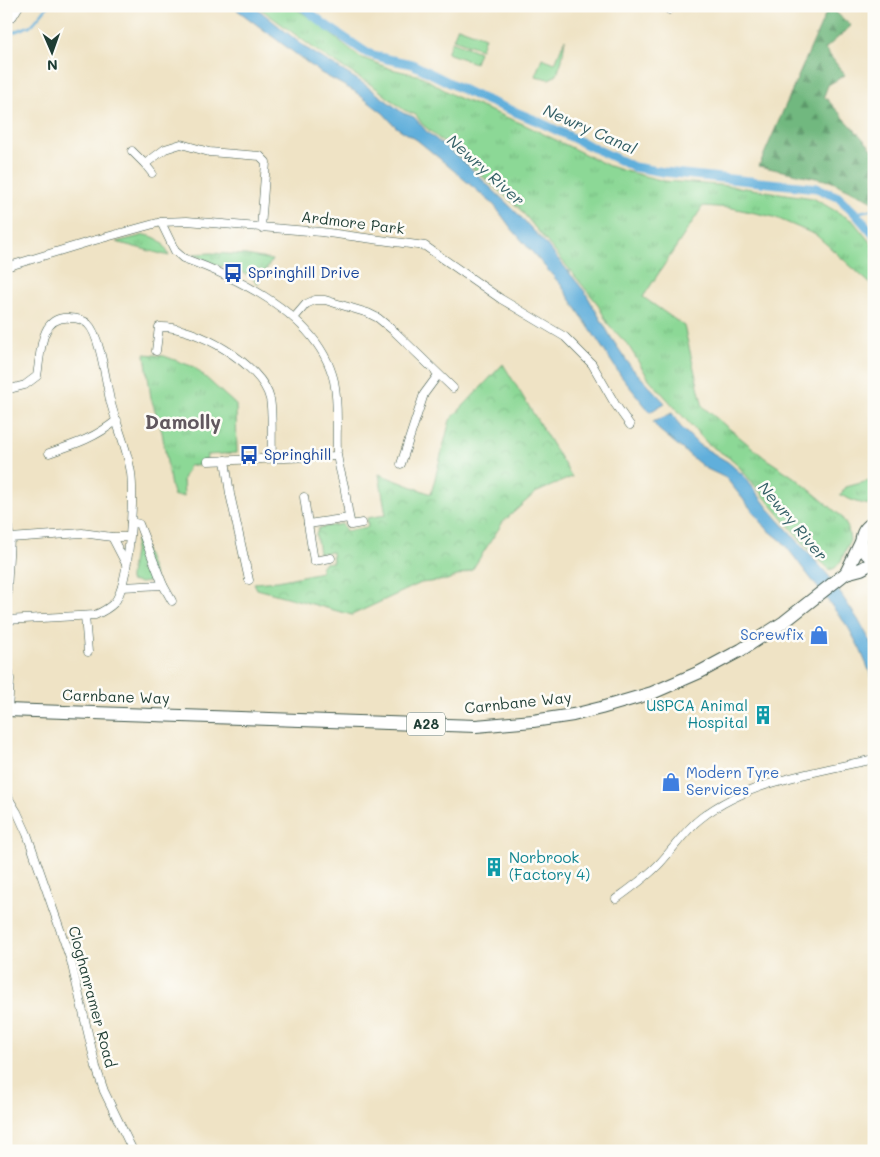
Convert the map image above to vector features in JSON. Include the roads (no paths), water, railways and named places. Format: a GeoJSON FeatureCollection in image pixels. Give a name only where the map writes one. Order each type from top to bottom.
{"type":"FeatureCollection","features":[{"type":"Feature","properties":{"kind":"highway"},"geometry":{"type":"LineString","coordinates":[[842,576],[861,542],[864,530],[874,522]]}},
{"type":"Feature","properties":{"kind":"highway"},"geometry":{"type":"LineString","coordinates":[[842,576],[861,569],[874,561],[864,551],[861,542]]}},
{"type":"Feature","properties":{"kind":"highway","name":"Carnbane Way"},"geometry":{"type":"LineString","coordinates":[[7,710],[445,725],[485,725],[573,715],[652,693],[741,650],[816,598],[842,576]]}},
{"type":"Feature","properties":{"kind":"street"},"geometry":{"type":"LineString","coordinates":[[6,20],[13,16],[19,6]]}},
{"type":"Feature","properties":{"kind":"street"},"geometry":{"type":"LineString","coordinates":[[145,164],[165,148],[181,144],[209,152],[260,156],[266,162],[261,228]]}},
{"type":"Feature","properties":{"kind":"street"},"geometry":{"type":"LineString","coordinates":[[132,151],[152,172]]}},
{"type":"Feature","properties":{"kind":"street","name":"Ardmore Park"},"geometry":{"type":"LineString","coordinates":[[6,267],[161,222],[187,221],[346,235],[425,246],[501,299],[565,337],[592,364],[615,404],[630,425]]}},
{"type":"Feature","properties":{"kind":"street"},"geometry":{"type":"LineString","coordinates":[[161,222],[174,251],[183,258],[228,277],[259,293],[294,318],[315,341],[330,366],[334,382],[337,400],[337,456],[349,518],[351,525],[362,523]]}},
{"type":"Feature","properties":{"kind":"street"},"geometry":{"type":"LineString","coordinates":[[294,318],[306,304],[315,300],[325,300],[368,313],[378,318],[395,332],[452,388]]}},
{"type":"Feature","properties":{"kind":"street"},"geometry":{"type":"LineString","coordinates":[[6,390],[25,385],[37,376],[42,343],[46,330],[51,323],[57,318],[73,318],[84,321],[92,329],[101,358],[110,401],[131,471],[133,489],[126,564],[122,587],[115,602],[95,615],[6,620]]}},
{"type":"Feature","properties":{"kind":"street"},"geometry":{"type":"LineString","coordinates":[[156,351],[159,327],[168,326],[203,337],[224,349],[252,371],[264,385],[270,400],[272,458]]}},
{"type":"Feature","properties":{"kind":"street"},"geometry":{"type":"LineString","coordinates":[[401,464],[424,394],[438,375]]}},
{"type":"Feature","properties":{"kind":"street"},"geometry":{"type":"LineString","coordinates":[[49,453],[82,442],[102,432],[117,420]]}},
{"type":"Feature","properties":{"kind":"street"},"geometry":{"type":"LineString","coordinates":[[208,461],[337,456]]}},
{"type":"Feature","properties":{"kind":"street"},"geometry":{"type":"LineString","coordinates":[[224,460],[249,580]]}},
{"type":"Feature","properties":{"kind":"street"},"geometry":{"type":"LineString","coordinates":[[304,497],[314,561],[331,558]]}},
{"type":"Feature","properties":{"kind":"street"},"geometry":{"type":"LineString","coordinates":[[6,517],[10,538],[6,609]]}},
{"type":"Feature","properties":{"kind":"street"},"geometry":{"type":"LineString","coordinates":[[308,524],[349,518]]}},
{"type":"Feature","properties":{"kind":"street"},"geometry":{"type":"LineString","coordinates":[[131,522],[139,524],[172,601]]}},
{"type":"Feature","properties":{"kind":"street"},"geometry":{"type":"LineString","coordinates":[[10,538],[82,533],[129,537]]}},
{"type":"Feature","properties":{"kind":"street"},"geometry":{"type":"LineString","coordinates":[[112,537],[126,564]]}},
{"type":"Feature","properties":{"kind":"street"},"geometry":{"type":"LineString","coordinates":[[122,587],[164,585]]}},
{"type":"Feature","properties":{"kind":"street"},"geometry":{"type":"LineString","coordinates":[[84,616],[88,652]]}},
{"type":"Feature","properties":{"kind":"street"},"geometry":{"type":"LineString","coordinates":[[6,656],[10,680],[7,710]]}},
{"type":"Feature","properties":{"kind":"street"},"geometry":{"type":"LineString","coordinates":[[616,899],[660,863],[685,832],[700,818],[724,802],[752,789],[874,759]]}},
{"type":"Feature","properties":{"kind":"street","name":"Cloghanramer Road"},"geometry":{"type":"LineString","coordinates":[[6,794],[18,812],[27,834],[71,961],[96,1067],[104,1091],[133,1151]]}},
{"type":"Feature","properties":{"kind":"water","name":"Newry River"},"geometry":{"type":"Polygon","coordinates":[[[229,6],[254,6],[306,48],[364,84],[403,113],[414,117],[427,132],[465,163],[545,243],[585,292],[612,339],[631,367],[665,403],[650,412],[621,376],[561,285],[511,228],[494,205],[417,140],[396,127],[383,113],[354,91],[321,73],[236,9],[229,6]]]}},
{"type":"Feature","properties":{"kind":"water","name":"Newry River"},"geometry":{"type":"Polygon","coordinates":[[[672,413],[680,426],[699,445],[728,462],[744,476],[769,509],[828,575],[861,624],[874,648],[874,682],[848,627],[782,541],[767,529],[726,478],[705,468],[658,429],[653,422],[672,413]]]}},
{"type":"Feature","properties":{"kind":"waterway"},"geometry":{"type":"LineString","coordinates":[[6,35],[32,25],[48,6]]}},
{"type":"Feature","properties":{"kind":"waterway","name":"Newry Canal"},"geometry":{"type":"LineString","coordinates":[[302,6],[324,24],[367,53],[412,64],[474,95],[535,120],[634,167],[664,172],[817,188],[838,197],[874,235]]}},
{"type":"Feature","properties":{"kind":"waterway"},"geometry":{"type":"LineString","coordinates":[[855,213],[874,209]]}},
{"type":"Feature","properties":{"kind":"place","name":"Springhill Drive"},"geometry":{"type":"Point","coordinates":[233,273]}},
{"type":"Feature","properties":{"kind":"place","name":"Springhill"},"geometry":{"type":"Point","coordinates":[249,455]}},
{"type":"Feature","properties":{"kind":"place","name":"Screwfix"},"geometry":{"type":"Point","coordinates":[819,635]}},
{"type":"Feature","properties":{"kind":"place","name":"USPCA Animal Hospital"},"geometry":{"type":"Point","coordinates":[763,715]}},
{"type":"Feature","properties":{"kind":"place","name":"Modern Tyre Services"},"geometry":{"type":"Point","coordinates":[671,782]}},
{"type":"Feature","properties":{"kind":"place","name":"Norbrook (Factory 4)"},"geometry":{"type":"Point","coordinates":[494,867]}},
{"type":"Feature","properties":{"kind":"district","name":"Damolly"},"geometry":{"type":"Point","coordinates":[183,422]}}]}
